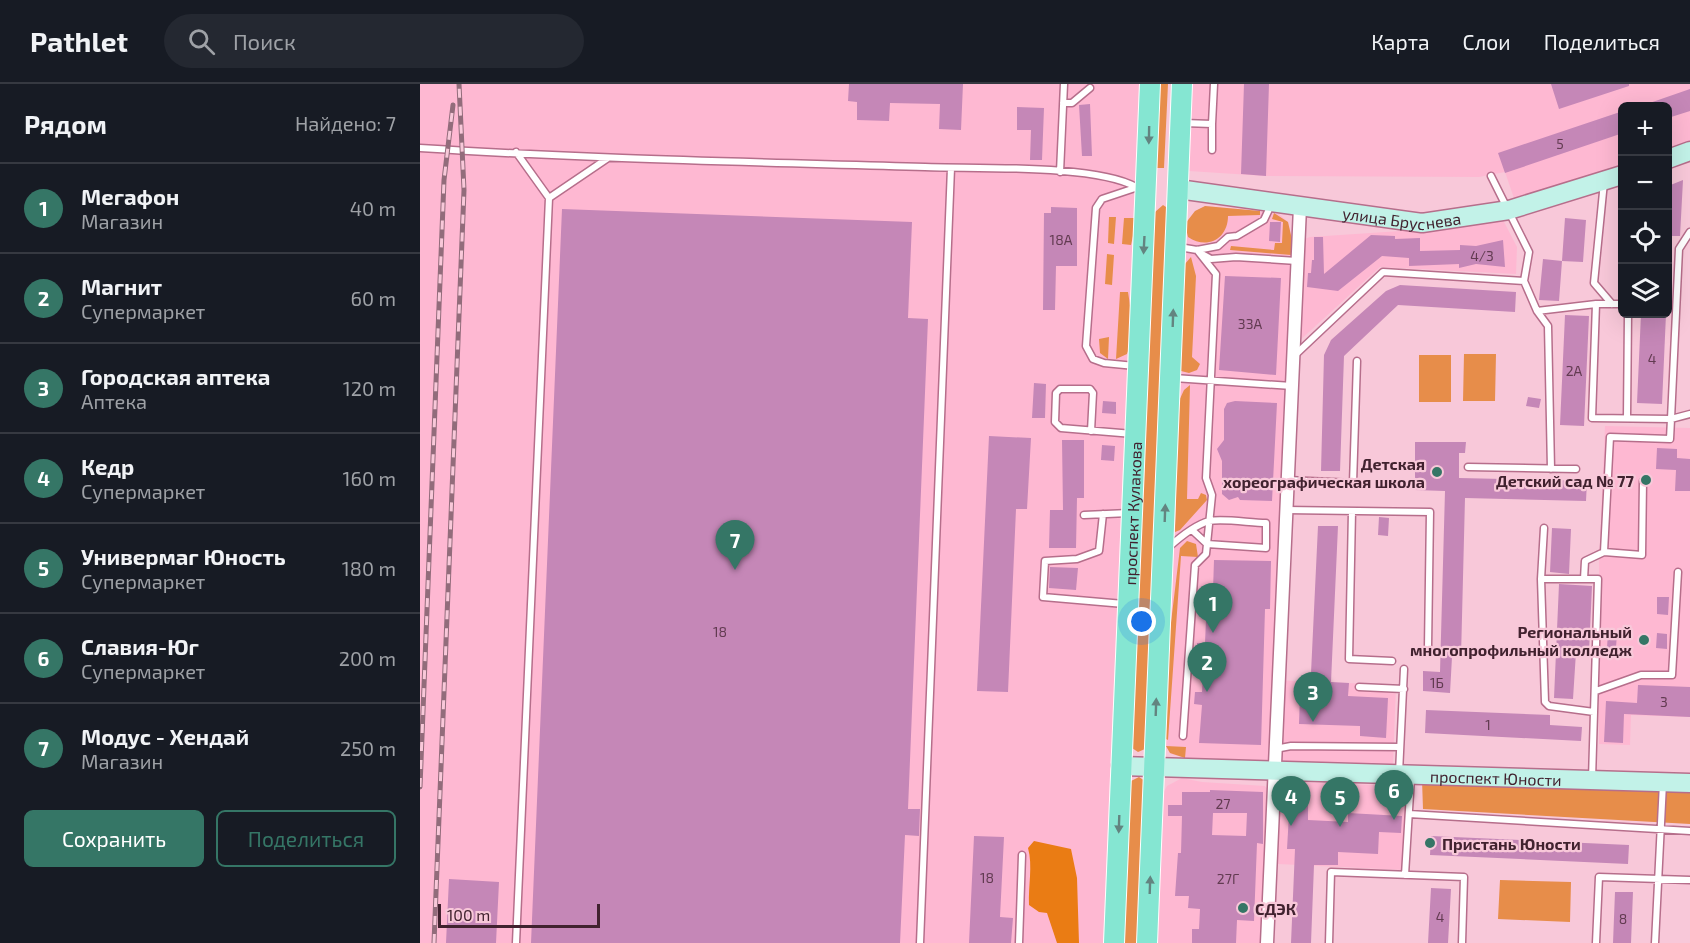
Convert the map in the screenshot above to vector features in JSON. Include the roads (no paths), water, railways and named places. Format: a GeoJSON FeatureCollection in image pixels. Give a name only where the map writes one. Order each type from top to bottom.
{"type":"FeatureCollection","features":[{"type":"Feature","properties":{"kind":"main road","name":"проспект Кулакова"},"geometry":{"type":"LineString","coordinates":[[1114,943],[1139,366],[1142,187],[1150,84]]}},
{"type":"Feature","properties":{"kind":"main road","name":"проспект Кулакова"},"geometry":{"type":"LineString","coordinates":[[1147,943],[1182,84]]}},
{"type":"Feature","properties":{"kind":"main road"},"geometry":{"type":"LineString","coordinates":[[1672,158],[1690,151]]}},
{"type":"Feature","properties":{"kind":"main road","name":"улица Бруснева"},"geometry":{"type":"LineString","coordinates":[[1178,189],[1422,223],[1509,210],[1618,177]]}},
{"type":"Feature","properties":{"kind":"main road"},"geometry":{"type":"LineString","coordinates":[[1142,187],[1178,189]]}},
{"type":"Feature","properties":{"kind":"main road","name":"проспект Юности"},"geometry":{"type":"LineString","coordinates":[[1121,766],[1690,783]]}},
{"type":"Feature","properties":{"kind":"street"},"geometry":{"type":"LineString","coordinates":[[1267,943],[1300,207]]}},
{"type":"Feature","properties":{"kind":"lane"},"geometry":{"type":"LineString","coordinates":[[1060,172],[1064,84]]}},
{"type":"Feature","properties":{"kind":"lane"},"geometry":{"type":"LineString","coordinates":[[1212,150],[1214,84]]}},
{"type":"Feature","properties":{"kind":"lane"},"geometry":{"type":"LineString","coordinates":[[1063,103],[1072,103],[1090,88]]}},
{"type":"Feature","properties":{"kind":"lane"},"geometry":{"type":"LineString","coordinates":[[1181,123],[1212,124]]}},
{"type":"Feature","properties":{"kind":"lane"},"geometry":{"type":"LineString","coordinates":[[420,148],[608,158],[1060,172],[1123,180],[1142,187]]}},
{"type":"Feature","properties":{"kind":"lane"},"geometry":{"type":"LineString","coordinates":[[516,152],[549,198],[516,943]]}},
{"type":"Feature","properties":{"kind":"lane"},"geometry":{"type":"LineString","coordinates":[[549,198],[608,158]]}},
{"type":"Feature","properties":{"kind":"lane"},"geometry":{"type":"LineString","coordinates":[[920,943],[951,168]]}},
{"type":"Feature","properties":{"kind":"lane"},"geometry":{"type":"LineString","coordinates":[[1491,176],[1529,252],[1524,281],[1537,311],[1548,326],[1551,469]]}},
{"type":"Feature","properties":{"kind":"lane"},"geometry":{"type":"LineString","coordinates":[[1604,182],[1594,283],[1612,304]]}},
{"type":"Feature","properties":{"kind":"lane"},"geometry":{"type":"LineString","coordinates":[[1139,366],[1098,361],[1093,359],[1086,346],[1096,208],[1102,199],[1142,187]]}},
{"type":"Feature","properties":{"kind":"lane"},"geometry":{"type":"LineString","coordinates":[[1176,247],[1197,250],[1218,246],[1228,237],[1237,236],[1264,220],[1272,203]]}},
{"type":"Feature","properties":{"kind":"lane"},"geometry":{"type":"LineString","coordinates":[[1604,552],[1610,437],[1670,439],[1678,249],[1690,232]]}},
{"type":"Feature","properties":{"kind":"lane"},"geometry":{"type":"LineString","coordinates":[[1197,250],[1211,259],[1236,257],[1297,261]]}},
{"type":"Feature","properties":{"kind":"lane"},"geometry":{"type":"LineString","coordinates":[[1183,736],[1194,565],[1206,554],[1212,495],[1206,478],[1216,274],[1197,250]]}},
{"type":"Feature","properties":{"kind":"lane"},"geometry":{"type":"LineString","coordinates":[[1293,357],[1383,272],[1524,281]]}},
{"type":"Feature","properties":{"kind":"lane"},"geometry":{"type":"LineString","coordinates":[[1596,304],[1592,418],[1671,419],[1690,414]]}},
{"type":"Feature","properties":{"kind":"lane"},"geometry":{"type":"LineString","coordinates":[[1537,311],[1596,304],[1618,304]]}},
{"type":"Feature","properties":{"kind":"lane"},"geometry":{"type":"LineString","coordinates":[[1627,417],[1628,318]]}},
{"type":"Feature","properties":{"kind":"lane"},"geometry":{"type":"LineString","coordinates":[[1287,480],[1353,483],[1357,361]]}},
{"type":"Feature","properties":{"kind":"lane"},"geometry":{"type":"LineString","coordinates":[[1170,378],[1292,386]]}},
{"type":"Feature","properties":{"kind":"lane"},"geometry":{"type":"LineString","coordinates":[[1091,430],[1093,393],[1090,389],[1060,389],[1056,393],[1055,422],[1061,428],[1136,434]]}},
{"type":"Feature","properties":{"kind":"lane"},"geometry":{"type":"LineString","coordinates":[[1468,467],[1576,470]]}},
{"type":"Feature","properties":{"kind":"lane"},"geometry":{"type":"LineString","coordinates":[[1584,579],[1585,561],[1604,552],[1642,555],[1643,481]]}},
{"type":"Feature","properties":{"kind":"lane"},"geometry":{"type":"LineString","coordinates":[[1286,510],[1430,512],[1428,647]]}},
{"type":"Feature","properties":{"kind":"lane"},"geometry":{"type":"LineString","coordinates":[[1352,511],[1349,659],[1392,661]]}},
{"type":"Feature","properties":{"kind":"lane"},"geometry":{"type":"LineString","coordinates":[[1084,515],[1132,513]]}},
{"type":"Feature","properties":{"kind":"lane"},"geometry":{"type":"LineString","coordinates":[[1103,514],[1099,551],[1077,559],[1045,561],[1043,597],[1128,604]]}},
{"type":"Feature","properties":{"kind":"lane"},"geometry":{"type":"LineString","coordinates":[[1163,553],[1192,530],[1209,521],[1266,523],[1266,548],[1207,544],[1192,530]]}},
{"type":"Feature","properties":{"kind":"lane"},"geometry":{"type":"LineString","coordinates":[[1544,528],[1541,579],[1545,702],[1549,706],[1594,712]]}},
{"type":"Feature","properties":{"kind":"lane"},"geometry":{"type":"LineString","coordinates":[[1596,691],[1641,675],[1672,675],[1678,572]]}},
{"type":"Feature","properties":{"kind":"lane"},"geometry":{"type":"LineString","coordinates":[[1541,579],[1598,579],[1592,781]]}},
{"type":"Feature","properties":{"kind":"lane"},"geometry":{"type":"LineString","coordinates":[[1404,669],[1400,747],[1409,814],[1406,875]]}},
{"type":"Feature","properties":{"kind":"lane"},"geometry":{"type":"LineString","coordinates":[[1359,687],[1404,689]]}},
{"type":"Feature","properties":{"kind":"lane"},"geometry":{"type":"LineString","coordinates":[[1275,749],[1291,746],[1400,747]]}},
{"type":"Feature","properties":{"kind":"lane"},"geometry":{"type":"LineString","coordinates":[[1655,943],[1664,783]]}},
{"type":"Feature","properties":{"kind":"lane"},"geometry":{"type":"LineString","coordinates":[[1409,814],[1660,831],[1690,831]]}},
{"type":"Feature","properties":{"kind":"lane"},"geometry":{"type":"LineString","coordinates":[[1019,943],[1022,855]]}},
{"type":"Feature","properties":{"kind":"lane"},"geometry":{"type":"LineString","coordinates":[[1329,943],[1331,872],[1464,877],[1462,943]]}},
{"type":"Feature","properties":{"kind":"lane"},"geometry":{"type":"LineString","coordinates":[[1596,943],[1599,877],[1690,880]]}},
{"type":"Feature","properties":{"kind":"railway"},"geometry":{"type":"LineString","coordinates":[[434,943],[464,190],[459,84]]}},
{"type":"Feature","properties":{"kind":"railway"},"geometry":{"type":"LineString","coordinates":[[420,787],[444,180],[453,105]]}},
{"type":"Feature","properties":{"kind":"place","name":"Детская хореографическая школа"},"geometry":{"type":"Point","coordinates":[1437,472]}},
{"type":"Feature","properties":{"kind":"place","name":"Детский сад № 77"},"geometry":{"type":"Point","coordinates":[1646,480]}},
{"type":"Feature","properties":{"kind":"place","name":"Модус - Хендай"},"geometry":{"type":"Point","coordinates":[735,570]}},
{"type":"Feature","properties":{"kind":"place","name":"Мегафон"},"geometry":{"type":"Point","coordinates":[1213,633]}},
{"type":"Feature","properties":{"kind":"place","name":"Региональный многопрофильный колледж"},"geometry":{"type":"Point","coordinates":[1644,640]}},
{"type":"Feature","properties":{"kind":"place","name":"Магнит"},"geometry":{"type":"Point","coordinates":[1207,692]}},
{"type":"Feature","properties":{"kind":"place","name":"Городская аптека"},"geometry":{"type":"Point","coordinates":[1313,722]}},
{"type":"Feature","properties":{"kind":"place","name":"Славия-Юг"},"geometry":{"type":"Point","coordinates":[1394,820]}},
{"type":"Feature","properties":{"kind":"place","name":"Кедр"},"geometry":{"type":"Point","coordinates":[1291,826]}},
{"type":"Feature","properties":{"kind":"place","name":"Универмаг Юность"},"geometry":{"type":"Point","coordinates":[1340,827]}},
{"type":"Feature","properties":{"kind":"place","name":"Пристань Юности"},"geometry":{"type":"Point","coordinates":[1430,843]}},
{"type":"Feature","properties":{"kind":"place","name":"СДЭК"},"geometry":{"type":"Point","coordinates":[1243,908]}}]}
